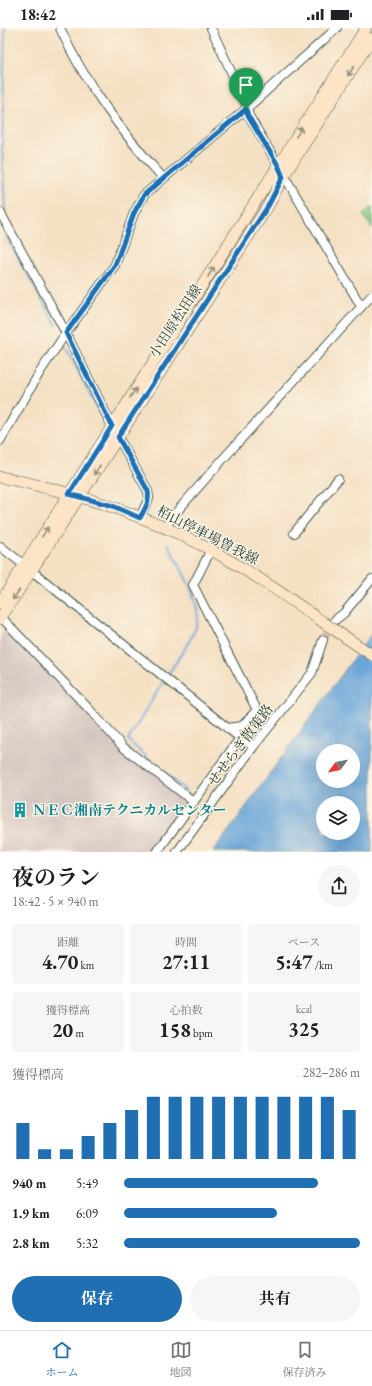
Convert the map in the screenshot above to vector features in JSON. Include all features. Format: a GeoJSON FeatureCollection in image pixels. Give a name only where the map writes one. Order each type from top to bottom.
{"type":"FeatureCollection","features":[{"type":"Feature","properties":{"kind":"main road","name":"小田原松田線"},"geometry":{"type":"LineString","coordinates":[[1,618],[28,568],[74,495],[112,426],[366,28]]}},
{"type":"Feature","properties":{"kind":"main road","name":"小田原松田線"},"geometry":{"type":"LineString","coordinates":[[74,495],[118,437],[268,206],[283,177],[372,38]]}},
{"type":"Feature","properties":{"kind":"main road","name":"栢山停車場曽我線"},"geometry":{"type":"LineString","coordinates":[[0,477],[48,487],[113,506],[143,518],[211,550],[329,621],[372,655]]}},
{"type":"Feature","properties":{"kind":"main road","name":"小田原松田線"},"geometry":{"type":"LineString","coordinates":[[0,603],[28,568]]}},
{"type":"Feature","properties":{"kind":"street"},"geometry":{"type":"LineString","coordinates":[[60,28],[88,83],[137,149],[162,178]]}},
{"type":"Feature","properties":{"kind":"street"},"geometry":{"type":"LineString","coordinates":[[211,28],[248,116],[361,306]]}},
{"type":"Feature","properties":{"kind":"street"},"geometry":{"type":"LineString","coordinates":[[0,441],[40,372],[115,265],[134,213],[144,195],[162,178],[246,109],[337,28]]}},
{"type":"Feature","properties":{"kind":"street"},"geometry":{"type":"LineString","coordinates":[[0,212],[66,333],[112,426]]}},
{"type":"Feature","properties":{"kind":"street"},"geometry":{"type":"LineString","coordinates":[[164,528],[192,494],[372,295]]}},
{"type":"Feature","properties":{"kind":"street"},"geometry":{"type":"LineString","coordinates":[[118,437],[148,491],[149,498],[143,518]]}},
{"type":"Feature","properties":{"kind":"street"},"geometry":{"type":"LineString","coordinates":[[294,533],[338,479]]}},
{"type":"Feature","properties":{"kind":"street"},"geometry":{"type":"LineString","coordinates":[[0,546],[227,728],[254,746]]}},
{"type":"Feature","properties":{"kind":"street"},"geometry":{"type":"LineString","coordinates":[[211,550],[193,585],[257,710],[242,726],[227,728]]}},
{"type":"Feature","properties":{"kind":"street"},"geometry":{"type":"LineString","coordinates":[[329,621],[344,613],[372,579]]}},
{"type":"Feature","properties":{"kind":"street"},"geometry":{"type":"LineString","coordinates":[[1,618],[85,704],[123,747],[194,802]]}},
{"type":"Feature","properties":{"kind":"street","name":"せせらぎ散策路"},"geometry":{"type":"LineString","coordinates":[[177,852],[254,746],[312,673],[324,640]]}},
{"type":"Feature","properties":{"kind":"street"},"geometry":{"type":"LineString","coordinates":[[157,852],[194,802],[210,775],[240,738]]}},
{"type":"Feature","properties":{"kind":"street"},"geometry":{"type":"LineString","coordinates":[[150,768],[155,760]]}},
{"type":"Feature","properties":{"kind":"shaded area"},"geometry":{"type":"Polygon","coordinates":[[[7,627],[73,696],[184,798],[185,801],[151,852],[0,852],[0,638],[7,627]]]}},
{"type":"Feature","properties":{"kind":"green space"},"geometry":{"type":"Polygon","coordinates":[[[372,206],[372,228],[363,215],[372,206]]]}},
{"type":"Feature","properties":{"kind":"water"},"geometry":{"type":"Polygon","coordinates":[[[372,633],[372,852],[213,852],[372,633]]]}},
{"type":"Feature","properties":{"kind":"waterway"},"geometry":{"type":"LineString","coordinates":[[5,28],[2,149],[5,210]]}},
{"type":"Feature","properties":{"kind":"waterway"},"geometry":{"type":"LineString","coordinates":[[7,235],[8,240],[56,325]]}},
{"type":"Feature","properties":{"kind":"waterway"},"geometry":{"type":"LineString","coordinates":[[66,348],[102,417]]}},
{"type":"Feature","properties":{"kind":"waterway"},"geometry":{"type":"LineString","coordinates":[[123,456],[143,495]]}},
{"type":"Feature","properties":{"kind":"waterway"},"geometry":{"type":"LineString","coordinates":[[167,676],[192,636],[197,623],[198,614],[193,593],[168,544]]}},
{"type":"Feature","properties":{"kind":"waterway"},"geometry":{"type":"LineString","coordinates":[[151,761],[128,740],[164,680]]}},
{"type":"Feature","properties":{"kind":"waterway"},"geometry":{"type":"LineString","coordinates":[[157,766],[186,791]]}},
{"type":"Feature","properties":{"kind":"waterway"},"geometry":{"type":"LineString","coordinates":[[167,831],[187,803]]}},
{"type":"Feature","properties":{"kind":"tunnel"},"geometry":{"type":"LineString","coordinates":[[323,640],[333,624]]}},
{"type":"Feature","properties":{"kind":"place","name":"ＮＥＣ湘南テクニカルセンター"},"geometry":{"type":"Point","coordinates":[20,810]}},
{"type":"Feature","properties":{"kind":"route"},"geometry":{"type":"LineString","coordinates":[[246,109],[248,116],[278,165],[283,177],[268,206],[118,437],[148,491],[149,498],[146,507],[140,518],[113,506],[69,494],[112,426],[66,333],[115,265],[134,213],[144,195],[162,178],[246,109]]}}]}
